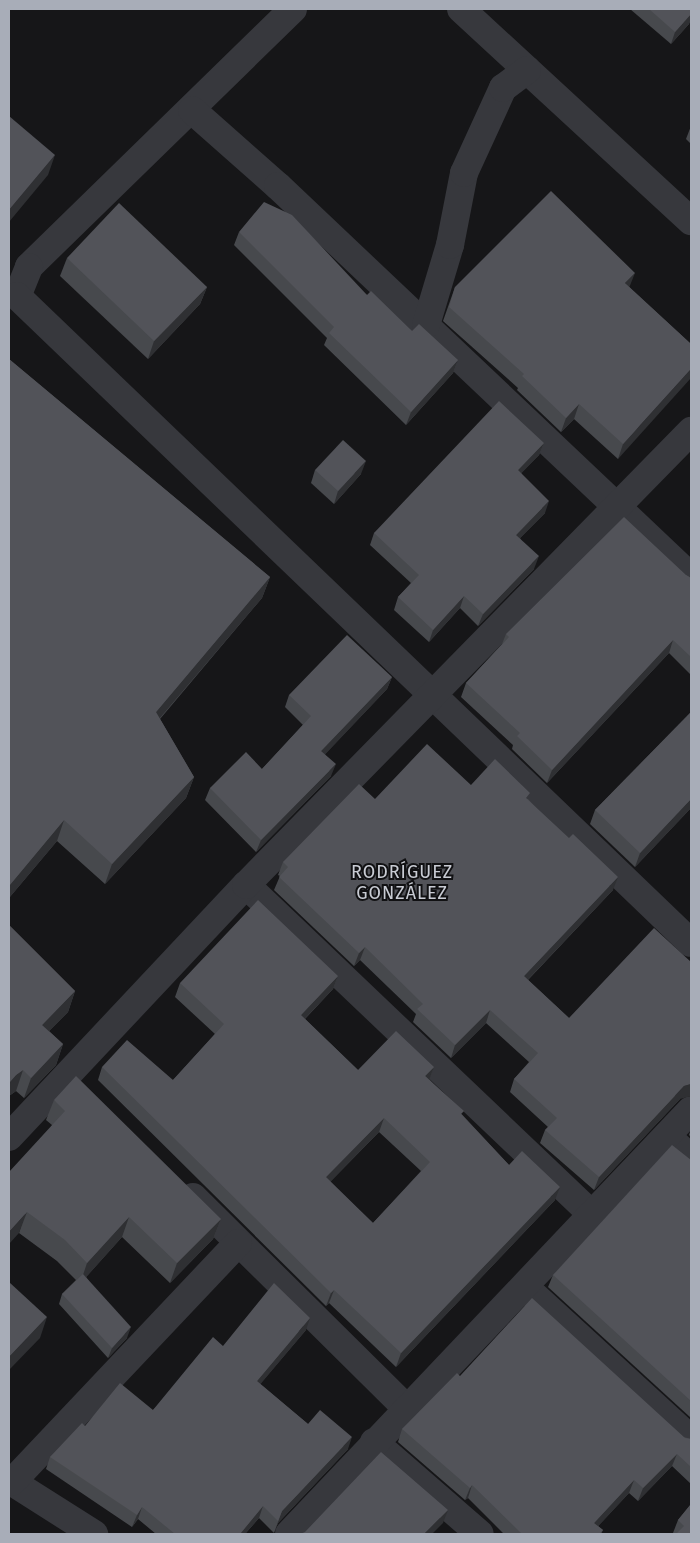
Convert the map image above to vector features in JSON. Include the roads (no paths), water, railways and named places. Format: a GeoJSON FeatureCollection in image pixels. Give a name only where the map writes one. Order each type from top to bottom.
{"type":"FeatureCollection","features":[{"type":"Feature","properties":{"kind":"street"},"geometry":{"type":"LineString","coordinates":[[293,9],[192,110],[29,267],[16,296],[691,943]]}},
{"type":"Feature","properties":{"kind":"street"},"geometry":{"type":"LineString","coordinates":[[461,9],[691,221]]}},
{"type":"Feature","properties":{"kind":"street"},"geometry":{"type":"LineString","coordinates":[[426,325],[450,246],[464,173],[503,88],[527,70]]}},
{"type":"Feature","properties":{"kind":"street"},"geometry":{"type":"LineString","coordinates":[[192,110],[426,325],[618,505],[691,577]]}},
{"type":"Feature","properties":{"kind":"street"},"geometry":{"type":"LineString","coordinates":[[9,1137],[246,886],[432,694],[691,432]]}},
{"type":"Feature","properties":{"kind":"street"},"geometry":{"type":"LineString","coordinates":[[246,886],[593,1215]]}},
{"type":"Feature","properties":{"kind":"street"},"geometry":{"type":"LineString","coordinates":[[69,1074],[90,1095]]}},
{"type":"Feature","properties":{"kind":"street"},"geometry":{"type":"LineString","coordinates":[[289,1534],[374,1442],[526,1288],[691,1110]]}},
{"type":"Feature","properties":{"kind":"street"},"geometry":{"type":"LineString","coordinates":[[667,1136],[691,1158]]}},
{"type":"Feature","properties":{"kind":"street"},"geometry":{"type":"LineString","coordinates":[[175,1179],[407,1409]]}},
{"type":"Feature","properties":{"kind":"street"},"geometry":{"type":"LineString","coordinates":[[94,1534],[10,1481],[238,1243]]}},
{"type":"Feature","properties":{"kind":"street"},"geometry":{"type":"LineString","coordinates":[[526,1288],[691,1439]]}},
{"type":"Feature","properties":{"kind":"street"},"geometry":{"type":"LineString","coordinates":[[374,1442],[480,1534]]}},
{"type":"Feature","properties":{"kind":"district","name":"RODRÍGUEZ GONZÁLEZ"},"geometry":{"type":"Point","coordinates":[402,883]}}]}
